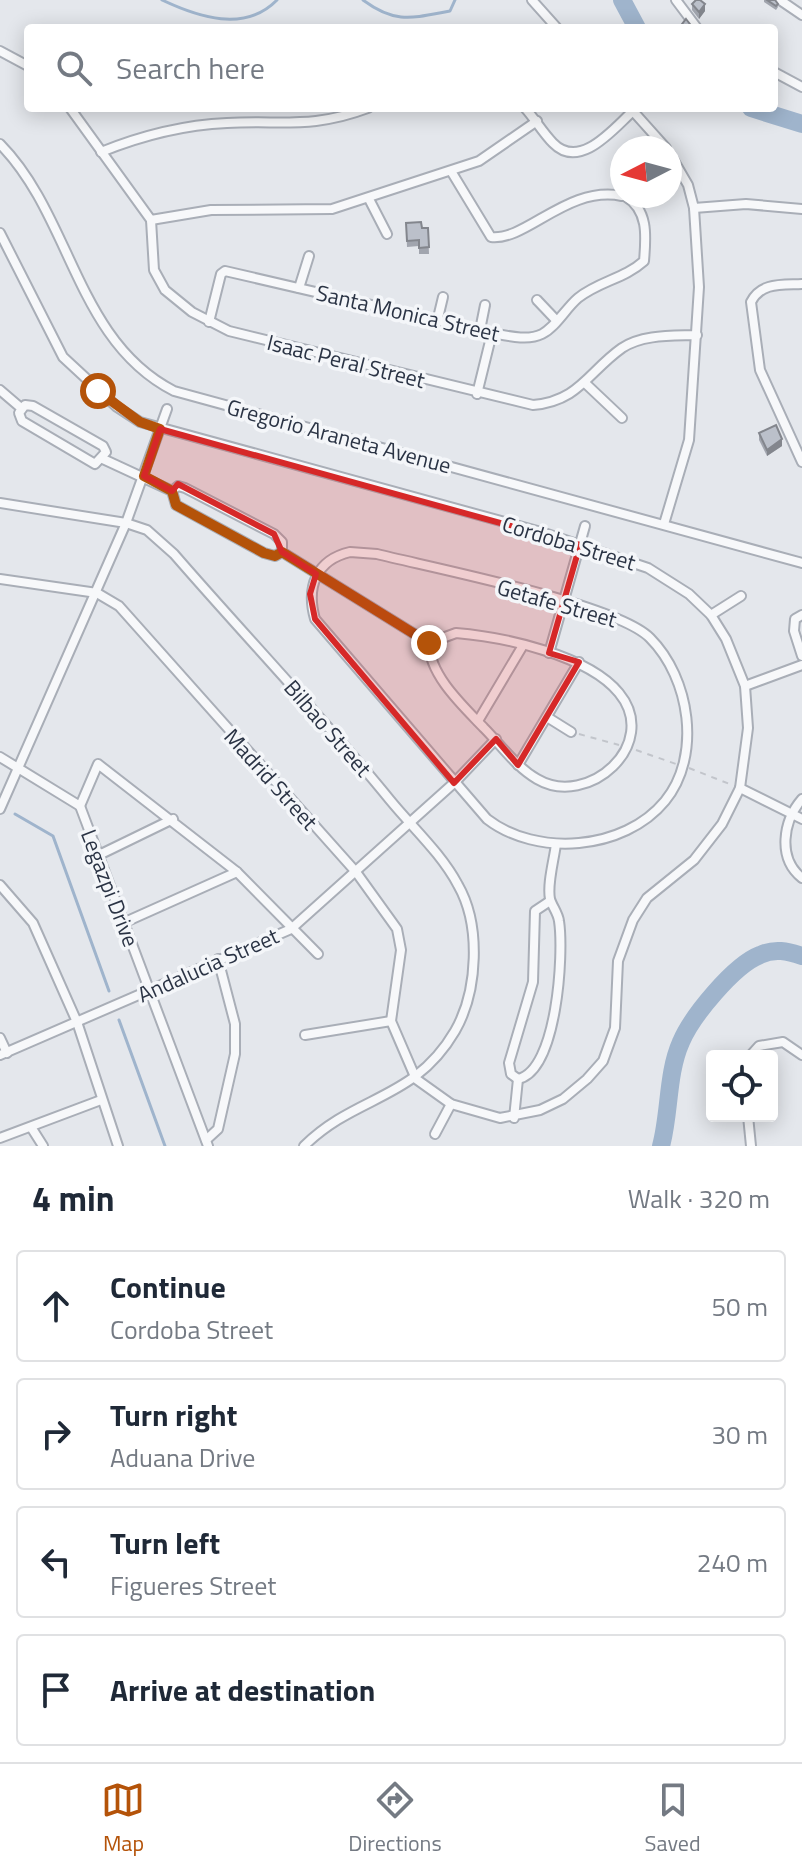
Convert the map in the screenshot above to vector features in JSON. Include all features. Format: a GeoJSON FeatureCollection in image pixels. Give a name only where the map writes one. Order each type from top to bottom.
{"type":"FeatureCollection","features":[{"type":"Feature","properties":{"kind":"street"},"geometry":{"type":"LineString","coordinates":[[532,0],[553,24]]}},
{"type":"Feature","properties":{"kind":"street"},"geometry":{"type":"LineString","coordinates":[[676,0],[694,24]]}},
{"type":"Feature","properties":{"kind":"street"},"geometry":{"type":"LineString","coordinates":[[780,0],[802,15]]}},
{"type":"Feature","properties":{"kind":"street"},"geometry":{"type":"LineString","coordinates":[[0,51],[24,64]]}},
{"type":"Feature","properties":{"kind":"street"},"geometry":{"type":"LineString","coordinates":[[778,74],[802,87]]}},
{"type":"Feature","properties":{"kind":"street"},"geometry":{"type":"LineString","coordinates":[[73,112],[151,220],[211,210],[323,211],[451,171],[501,149],[537,121]]}},
{"type":"Feature","properties":{"kind":"street"},"geometry":{"type":"LineString","coordinates":[[101,152],[164,129],[226,123],[313,124],[354,112]]}},
{"type":"Feature","properties":{"kind":"street"},"geometry":{"type":"LineString","coordinates":[[529,112],[559,147],[578,151],[598,143],[630,112]]}},
{"type":"Feature","properties":{"kind":"street"},"geometry":{"type":"LineString","coordinates":[[634,112],[655,136]]}},
{"type":"Feature","properties":{"kind":"street","name":"Gregorio Araneta Avenue"},"geometry":{"type":"LineString","coordinates":[[0,144],[17,163],[57,230],[104,329],[120,350],[155,382],[174,391],[802,563]]}},
{"type":"Feature","properties":{"kind":"street","name":"Santa Monica Street"},"geometry":{"type":"LineString","coordinates":[[451,171],[491,237],[513,233],[567,203],[610,193]]}},
{"type":"Feature","properties":{"kind":"street"},"geometry":{"type":"LineString","coordinates":[[664,524],[689,440],[697,335],[699,287],[694,208],[682,175]]}},
{"type":"Feature","properties":{"kind":"street"},"geometry":{"type":"LineString","coordinates":[[369,199],[387,234]]}},
{"type":"Feature","properties":{"kind":"street"},"geometry":{"type":"LineString","coordinates":[[694,208],[746,204],[802,209]]}},
{"type":"Feature","properties":{"kind":"street","name":"Santa Monica Street"},"geometry":{"type":"LineString","coordinates":[[209,322],[221,274],[225,271],[437,322],[492,333],[534,336],[543,333],[583,294],[598,285],[629,275],[644,261],[643,217],[638,208]]}},
{"type":"Feature","properties":{"kind":"street","name":"Isaac Peral Street"},"geometry":{"type":"LineString","coordinates":[[151,220],[154,270],[165,290],[209,322],[229,331],[477,394],[533,405],[556,403],[585,383],[623,347],[644,339],[697,335]]}},
{"type":"Feature","properties":{"kind":"street","name":"Cordoba Street"},"geometry":{"type":"LineString","coordinates":[[0,233],[63,357],[117,407],[160,429],[580,545],[648,568],[689,594],[711,615],[726,639],[745,686],[748,728],[740,788],[722,824],[694,860],[647,898],[633,920],[618,961],[615,1028],[603,1061],[563,1099],[514,1118],[472,1113],[451,1104],[416,1079]]}},
{"type":"Feature","properties":{"kind":"street"},"geometry":{"type":"LineString","coordinates":[[299,288],[309,256]]}},
{"type":"Feature","properties":{"kind":"street"},"geometry":{"type":"LineString","coordinates":[[802,284],[770,286],[756,292],[751,302],[760,370],[802,462]]}},
{"type":"Feature","properties":{"kind":"street"},"geometry":{"type":"LineString","coordinates":[[437,322],[443,297]]}},
{"type":"Feature","properties":{"kind":"street"},"geometry":{"type":"LineString","coordinates":[[537,300],[555,319]]}},
{"type":"Feature","properties":{"kind":"street"},"geometry":{"type":"LineString","coordinates":[[480,330],[485,305]]}},
{"type":"Feature","properties":{"kind":"street"},"geometry":{"type":"LineString","coordinates":[[477,394],[492,333]]}},
{"type":"Feature","properties":{"kind":"street"},"geometry":{"type":"LineString","coordinates":[[585,383],[622,418]]}},
{"type":"Feature","properties":{"kind":"street"},"geometry":{"type":"LineString","coordinates":[[0,390],[21,408]]}},
{"type":"Feature","properties":{"kind":"street"},"geometry":{"type":"LineString","coordinates":[[33,406],[103,446],[106,452],[103,459],[95,464],[22,421],[19,416],[21,408],[33,406]]}},
{"type":"Feature","properties":{"kind":"street"},"geometry":{"type":"LineString","coordinates":[[0,809],[16,767],[97,593],[167,409]]}},
{"type":"Feature","properties":{"kind":"street"},"geometry":{"type":"LineString","coordinates":[[103,459],[172,491],[176,505],[264,553],[275,556],[282,552]]}},
{"type":"Feature","properties":{"kind":"street"},"geometry":{"type":"LineString","coordinates":[[172,491],[178,486],[185,488],[274,534],[282,542],[282,552]]}},
{"type":"Feature","properties":{"kind":"street","name":"Bilbao Street"},"geometry":{"type":"LineString","coordinates":[[0,503],[126,523],[147,530],[174,554],[336,734],[460,886],[471,923],[472,984],[456,1030],[416,1079]]}},
{"type":"Feature","properties":{"kind":"street"},"geometry":{"type":"LineString","coordinates":[[549,653],[585,526]]}},
{"type":"Feature","properties":{"kind":"street"},"geometry":{"type":"LineString","coordinates":[[282,552],[429,643],[435,668],[518,765],[537,780],[552,785],[589,784],[605,776],[628,747],[629,714],[621,695],[579,662],[456,633],[429,643]]}},
{"type":"Feature","properties":{"kind":"street","name":"Getafe Street"},"geometry":{"type":"LineString","coordinates":[[361,552],[564,602],[615,618],[651,638],[682,689],[687,721],[683,766],[665,802],[641,820],[596,841],[556,844],[520,838],[500,830],[454,783],[315,619],[310,594],[316,574],[338,555],[361,552]]}},
{"type":"Feature","properties":{"kind":"street","name":"Madrid Street"},"geometry":{"type":"LineString","coordinates":[[0,579],[97,593],[119,606],[356,872],[397,929],[401,950],[391,1021]]}},
{"type":"Feature","properties":{"kind":"street"},"geometry":{"type":"LineString","coordinates":[[711,615],[741,596]]}},
{"type":"Feature","properties":{"kind":"street"},"geometry":{"type":"LineString","coordinates":[[802,615],[795,619],[794,631],[802,656]]}},
{"type":"Feature","properties":{"kind":"street"},"geometry":{"type":"LineString","coordinates":[[478,721],[522,647]]}},
{"type":"Feature","properties":{"kind":"street"},"geometry":{"type":"LineString","coordinates":[[518,765],[579,662]]}},
{"type":"Feature","properties":{"kind":"street"},"geometry":{"type":"LineString","coordinates":[[745,686],[802,665]]}},
{"type":"Feature","properties":{"kind":"street"},"geometry":{"type":"LineString","coordinates":[[547,717],[571,732]]}},
{"type":"Feature","properties":{"kind":"street","name":"Andalucia Street"},"geometry":{"type":"LineString","coordinates":[[3,1054],[291,929],[454,783],[496,739]]}},
{"type":"Feature","properties":{"kind":"street","name":"Legazpi Drive"},"geometry":{"type":"LineString","coordinates":[[0,757],[80,806],[207,1143]]}},
{"type":"Feature","properties":{"kind":"street"},"geometry":{"type":"LineString","coordinates":[[80,806],[98,764],[173,819],[237,872],[318,954]]}},
{"type":"Feature","properties":{"kind":"street"},"geometry":{"type":"LineString","coordinates":[[740,788],[802,819]]}},
{"type":"Feature","properties":{"kind":"street"},"geometry":{"type":"LineString","coordinates":[[802,799],[790,812],[784,841],[792,870],[802,878]]}},
{"type":"Feature","properties":{"kind":"street"},"geometry":{"type":"LineString","coordinates":[[99,855],[173,819]]}},
{"type":"Feature","properties":{"kind":"street"},"geometry":{"type":"LineString","coordinates":[[518,1079],[533,1071],[555,1018],[561,986],[559,919],[550,901],[556,844]]}},
{"type":"Feature","properties":{"kind":"street"},"geometry":{"type":"LineString","coordinates":[[123,923],[237,872]]}},
{"type":"Feature","properties":{"kind":"street"},"geometry":{"type":"LineString","coordinates":[[0,885],[33,923],[77,1022],[118,1146]]}},
{"type":"Feature","properties":{"kind":"street"},"geometry":{"type":"LineString","coordinates":[[518,1079],[511,1074],[509,1063],[533,982],[535,911],[550,901]]}},
{"type":"Feature","properties":{"kind":"street"},"geometry":{"type":"LineString","coordinates":[[207,1143],[218,1129],[235,1054],[235,1024],[218,959]]}},
{"type":"Feature","properties":{"kind":"street"},"geometry":{"type":"LineString","coordinates":[[304,1146],[326,1124],[416,1079],[391,1021],[305,1035]]}},
{"type":"Feature","properties":{"kind":"street"},"geometry":{"type":"LineString","coordinates":[[0,1038],[3,1054]]}},
{"type":"Feature","properties":{"kind":"street"},"geometry":{"type":"LineString","coordinates":[[755,1050],[759,1046],[783,1042],[802,1055]]}},
{"type":"Feature","properties":{"kind":"street"},"geometry":{"type":"LineString","coordinates":[[514,1118],[518,1079]]}},
{"type":"Feature","properties":{"kind":"street"},"geometry":{"type":"LineString","coordinates":[[0,1138],[101,1100]]}},
{"type":"Feature","properties":{"kind":"street"},"geometry":{"type":"LineString","coordinates":[[435,1134],[451,1104]]}},
{"type":"Feature","properties":{"kind":"street"},"geometry":{"type":"LineString","coordinates":[[749,1122],[751,1146]]}},
{"type":"Feature","properties":{"kind":"street"},"geometry":{"type":"LineString","coordinates":[[31,1127],[43,1146]]}},
{"type":"Feature","properties":{"kind":"path"},"geometry":{"type":"LineString","coordinates":[[571,732],[628,747],[740,788]]}},
{"type":"Feature","properties":{"kind":"highlighted area"},"geometry":{"type":"Polygon","coordinates":[[[160,429],[580,545],[549,653],[579,662],[518,765],[496,739],[454,783],[315,619],[310,594],[316,574],[282,552],[274,534],[178,484],[172,491],[144,476],[160,429]]]}},
{"type":"Feature","properties":{"kind":"building"},"geometry":{"type":"Polygon","coordinates":[[[696,0],[705,4],[699,12],[692,4],[696,0]]]}},
{"type":"Feature","properties":{"kind":"building"},"geometry":{"type":"Polygon","coordinates":[[[421,222],[422,228],[428,228],[429,247],[419,248],[419,240],[407,241],[406,223],[421,222]]]}},
{"type":"Feature","properties":{"kind":"building"},"geometry":{"type":"Polygon","coordinates":[[[776,425],[782,439],[767,450],[759,433],[776,425]]]}},
{"type":"Feature","properties":{"kind":"waterway"},"geometry":{"type":"LineString","coordinates":[[162,0],[191,12],[221,19],[251,16],[277,0]]}},
{"type":"Feature","properties":{"kind":"waterway"},"geometry":{"type":"LineString","coordinates":[[363,0],[385,13],[404,17],[450,11],[455,0]]}},
{"type":"Feature","properties":{"kind":"waterway"},"geometry":{"type":"LineString","coordinates":[[622,0],[635,24]]}},
{"type":"Feature","properties":{"kind":"waterway"},"geometry":{"type":"LineString","coordinates":[[764,112],[802,124]]}},
{"type":"Feature","properties":{"kind":"waterway"},"geometry":{"type":"LineString","coordinates":[[15,814],[53,836],[109,991]]}},
{"type":"Feature","properties":{"kind":"waterway"},"geometry":{"type":"LineString","coordinates":[[661,1146],[676,1054],[686,1031],[704,1006],[738,969],[760,955],[781,951],[802,956]]}},
{"type":"Feature","properties":{"kind":"waterway"},"geometry":{"type":"LineString","coordinates":[[119,1020],[165,1146]]}},
{"type":"Feature","properties":{"kind":"route"},"geometry":{"type":"LineString","coordinates":[[98,391],[140,422],[160,429],[144,476],[172,491],[176,505],[264,553],[275,556],[282,552],[429,643]]}}]}
